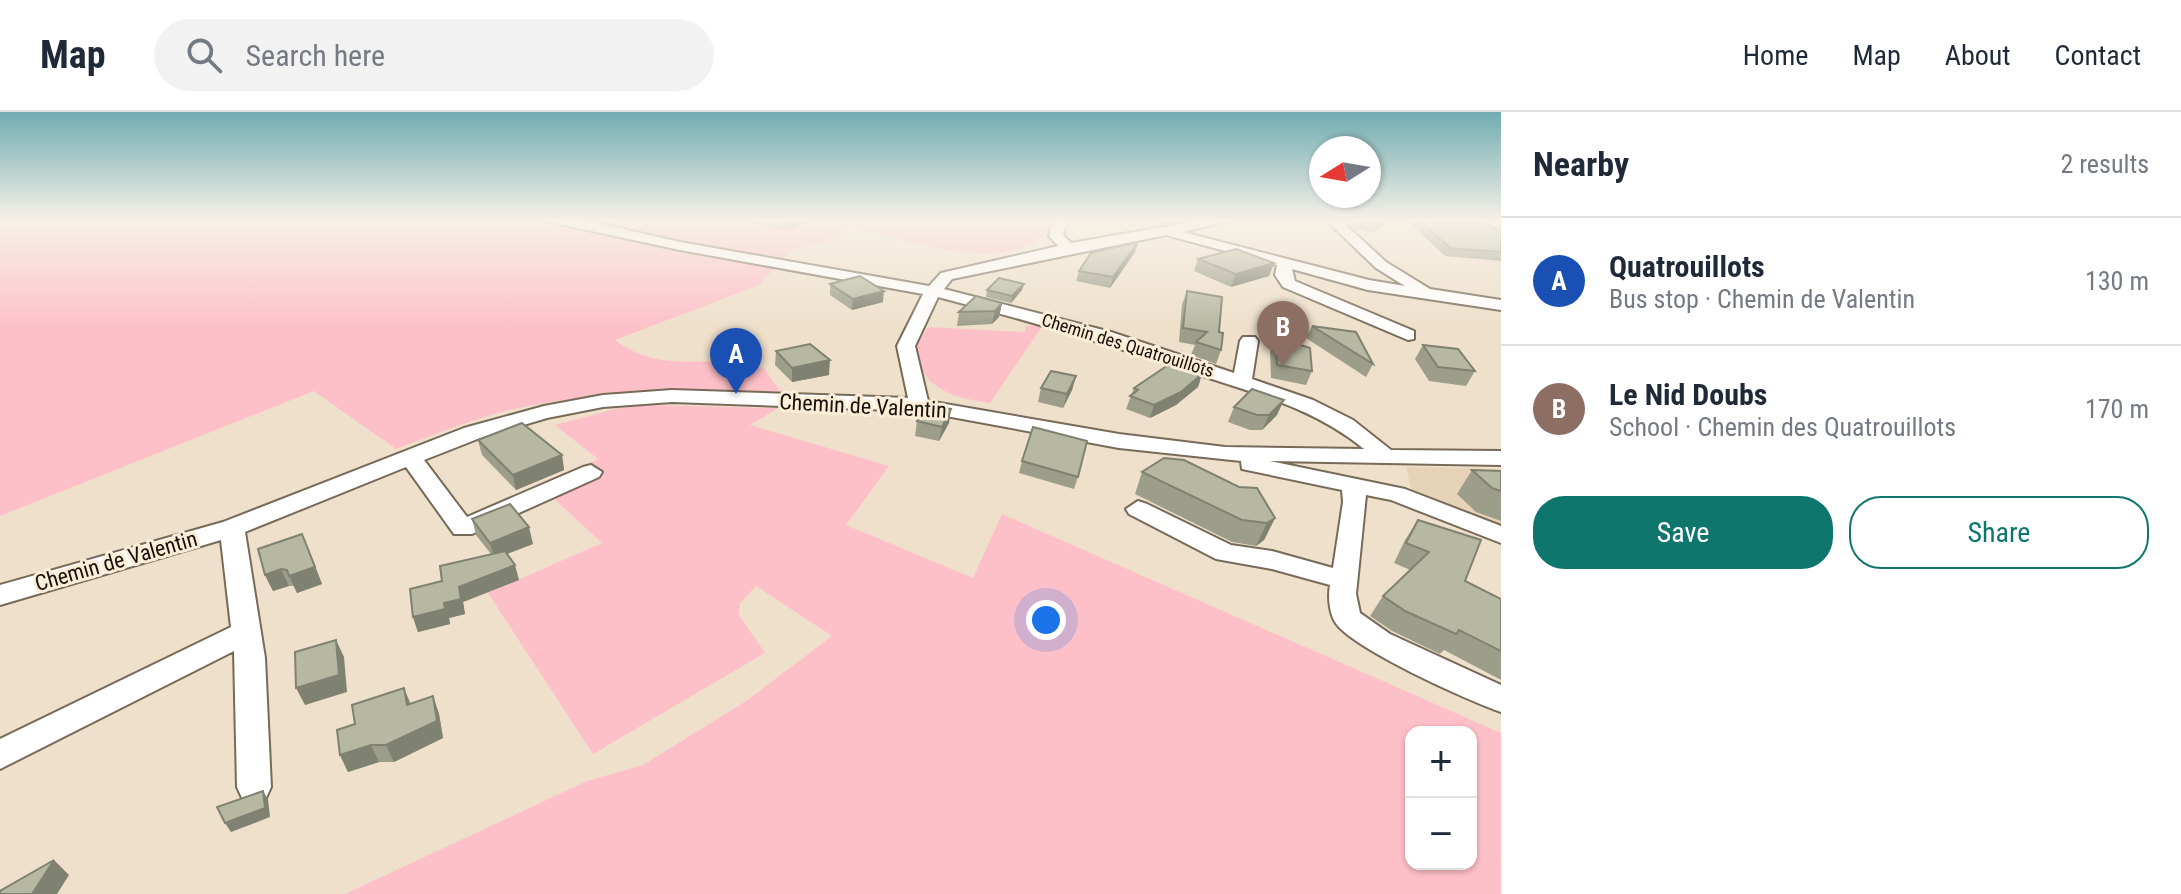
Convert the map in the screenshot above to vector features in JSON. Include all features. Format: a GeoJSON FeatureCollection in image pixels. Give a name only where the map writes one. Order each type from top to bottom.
{"type":"FeatureCollection","features":[{"type":"Feature","properties":{"kind":"street","name":"Chemin des Quatrouillots"},"geometry":{"type":"LineString","coordinates":[[739,256],[933,291],[1105,336],[1242,381],[1327,413],[1358,432],[1376,456],[1397,494]]}},
{"type":"Feature","properties":{"kind":"street","name":"Chemin des Quatrouillots"},"geometry":{"type":"LineString","coordinates":[[855,276],[947,276],[1031,256]]}},
{"type":"Feature","properties":{"kind":"street"},"geometry":{"type":"LineString","coordinates":[[1261,256],[1424,295],[1501,305]]}},
{"type":"Feature","properties":{"kind":"street"},"geometry":{"type":"LineString","coordinates":[[1372,256],[1381,265],[1421,286],[1424,295]]}},
{"type":"Feature","properties":{"kind":"street"},"geometry":{"type":"LineString","coordinates":[[1285,263],[1283,275],[1289,284],[1408,335]]}},
{"type":"Feature","properties":{"kind":"street"},"geometry":{"type":"LineString","coordinates":[[919,405],[906,346],[933,291],[947,276]]}},
{"type":"Feature","properties":{"kind":"street"},"geometry":{"type":"LineString","coordinates":[[1242,381],[1249,341]]}},
{"type":"Feature","properties":{"kind":"street","name":"Chemin de Valentin"},"geometry":{"type":"LineString","coordinates":[[0,595],[232,528],[472,433],[529,416],[603,401],[672,396],[919,405],[1119,441],[1225,454]]}},
{"type":"Feature","properties":{"kind":"street"},"geometry":{"type":"LineString","coordinates":[[1225,454],[1501,458]]}},
{"type":"Feature","properties":{"kind":"street"},"geometry":{"type":"LineString","coordinates":[[1225,454],[1251,464],[1397,494],[1501,535]]}},
{"type":"Feature","properties":{"kind":"street"},"geometry":{"type":"LineString","coordinates":[[411,458],[463,528],[591,472]]}},
{"type":"Feature","properties":{"kind":"street"},"geometry":{"type":"LineString","coordinates":[[1353,487],[1355,502],[1342,607],[1347,618],[1361,631],[1501,699]]}},
{"type":"Feature","properties":{"kind":"street"},"geometry":{"type":"LineString","coordinates":[[1138,509],[1225,553],[1272,560],[1344,580]]}},
{"type":"Feature","properties":{"kind":"street"},"geometry":{"type":"LineString","coordinates":[[232,528],[247,632],[254,787]]}},
{"type":"Feature","properties":{"kind":"street"},"geometry":{"type":"LineString","coordinates":[[0,755],[247,632]]}},
{"type":"Feature","properties":{"kind":"shaded area"},"geometry":{"type":"Polygon","coordinates":[[[0,256],[785,256],[759,285],[615,340],[651,358],[744,363],[764,368],[781,393],[677,391],[575,398],[492,415],[396,449],[314,391],[0,516],[0,256]]]}},
{"type":"Feature","properties":{"kind":"shaded area"},"geometry":{"type":"Polygon","coordinates":[[[1043,325],[990,403],[952,394],[932,383],[913,351],[928,327],[1025,332],[1025,326],[1043,325]]]}},
{"type":"Feature","properties":{"kind":"shaded area"},"geometry":{"type":"Polygon","coordinates":[[[648,405],[778,408],[750,425],[889,466],[846,525],[973,578],[1002,514],[1501,733],[1501,894],[345,894],[587,781],[643,765],[746,701],[832,636],[756,586],[740,603],[739,615],[765,653],[593,754],[488,593],[602,543],[538,484],[598,459],[555,425],[619,408],[648,405]]]}},
{"type":"Feature","properties":{"kind":"shaded area"},"geometry":{"type":"Polygon","coordinates":[[[1406,467],[1501,469],[1501,529],[1413,496],[1406,467]]]}},
{"type":"Feature","properties":{"kind":"building"},"geometry":{"type":"Polygon","coordinates":[[[1089,256],[1128,256],[1113,277],[1079,271],[1089,256]]]}},
{"type":"Feature","properties":{"kind":"building"},"geometry":{"type":"Polygon","coordinates":[[[1256,256],[1274,263],[1236,274],[1198,259],[1256,256]]]}},
{"type":"Feature","properties":{"kind":"building"},"geometry":{"type":"Polygon","coordinates":[[[860,276],[884,291],[853,299],[830,284],[860,276]]]}},
{"type":"Feature","properties":{"kind":"building"},"geometry":{"type":"Polygon","coordinates":[[[999,278],[1024,284],[1012,296],[987,290],[999,278]]]}},
{"type":"Feature","properties":{"kind":"building"},"geometry":{"type":"Polygon","coordinates":[[[1187,291],[1222,297],[1221,350],[1196,342],[1207,332],[1183,328],[1187,291]]]}},
{"type":"Feature","properties":{"kind":"building"},"geometry":{"type":"Polygon","coordinates":[[[976,296],[1002,303],[995,311],[959,312],[976,296]]]}},
{"type":"Feature","properties":{"kind":"building"},"geometry":{"type":"Polygon","coordinates":[[[1312,326],[1356,332],[1373,364],[1312,326]]]}},
{"type":"Feature","properties":{"kind":"building"},"geometry":{"type":"Polygon","coordinates":[[[1276,337],[1310,348],[1312,371],[1277,365],[1276,337]]]}},
{"type":"Feature","properties":{"kind":"building"},"geometry":{"type":"Polygon","coordinates":[[[810,344],[830,360],[792,368],[776,351],[810,344]]]}},
{"type":"Feature","properties":{"kind":"building"},"geometry":{"type":"Polygon","coordinates":[[[1423,345],[1458,349],[1475,371],[1438,367],[1423,345]]]}},
{"type":"Feature","properties":{"kind":"building"},"geometry":{"type":"Polygon","coordinates":[[[1171,363],[1202,374],[1181,392],[1154,405],[1130,396],[1138,390],[1134,388],[1171,363]]]}},
{"type":"Feature","properties":{"kind":"building"},"geometry":{"type":"Polygon","coordinates":[[[1051,371],[1076,376],[1067,394],[1041,388],[1051,371]]]}},
{"type":"Feature","properties":{"kind":"building"},"geometry":{"type":"Polygon","coordinates":[[[1252,389],[1284,400],[1269,415],[1257,415],[1234,407],[1252,389]]]}},
{"type":"Feature","properties":{"kind":"building"},"geometry":{"type":"Polygon","coordinates":[[[928,405],[951,409],[942,427],[917,421],[928,405]]]}},
{"type":"Feature","properties":{"kind":"building"},"geometry":{"type":"Polygon","coordinates":[[[522,423],[562,455],[513,475],[478,440],[522,423]]]}},
{"type":"Feature","properties":{"kind":"building"},"geometry":{"type":"Polygon","coordinates":[[[1033,427],[1087,441],[1078,477],[1022,461],[1033,427]]]}},
{"type":"Feature","properties":{"kind":"building"},"geometry":{"type":"Polygon","coordinates":[[[1164,458],[1184,460],[1239,487],[1257,488],[1275,518],[1267,523],[1242,520],[1142,472],[1164,458]]]}},
{"type":"Feature","properties":{"kind":"building"},"geometry":{"type":"Polygon","coordinates":[[[1472,470],[1501,471],[1501,491],[1492,488],[1472,470]]]}},
{"type":"Feature","properties":{"kind":"building"},"geometry":{"type":"Polygon","coordinates":[[[510,504],[529,527],[490,543],[472,519],[510,504]]]}},
{"type":"Feature","properties":{"kind":"building"},"geometry":{"type":"Polygon","coordinates":[[[1418,520],[1481,540],[1465,581],[1501,599],[1501,651],[1459,630],[1456,634],[1405,611],[1383,596],[1429,552],[1406,543],[1418,520]]]}},
{"type":"Feature","properties":{"kind":"building"},"geometry":{"type":"Polygon","coordinates":[[[302,534],[315,567],[289,576],[287,570],[281,569],[265,575],[258,549],[302,534]]]}},
{"type":"Feature","properties":{"kind":"building"},"geometry":{"type":"Polygon","coordinates":[[[505,551],[515,565],[459,587],[461,599],[444,603],[445,609],[413,617],[410,589],[442,581],[440,566],[505,551]]]}},
{"type":"Feature","properties":{"kind":"building"},"geometry":{"type":"Polygon","coordinates":[[[336,640],[339,675],[296,688],[295,652],[336,640]]]}},
{"type":"Feature","properties":{"kind":"building"},"geometry":{"type":"Polygon","coordinates":[[[404,688],[407,705],[433,696],[437,721],[386,745],[371,745],[340,755],[337,730],[355,724],[352,705],[404,688]]]}},
{"type":"Feature","properties":{"kind":"building"},"geometry":{"type":"Polygon","coordinates":[[[263,791],[265,808],[225,823],[217,807],[263,791]]]}},
{"type":"Feature","properties":{"kind":"building"},"geometry":{"type":"Polygon","coordinates":[[[54,860],[32,894],[0,894],[0,891],[54,860]]]}},
{"type":"Feature","properties":{"kind":"place","name":"Le Nid Doubs"},"geometry":{"type":"Point","coordinates":[1283,367]}},
{"type":"Feature","properties":{"kind":"place","name":"Quatrouillots"},"geometry":{"type":"Point","coordinates":[736,394]}}]}
